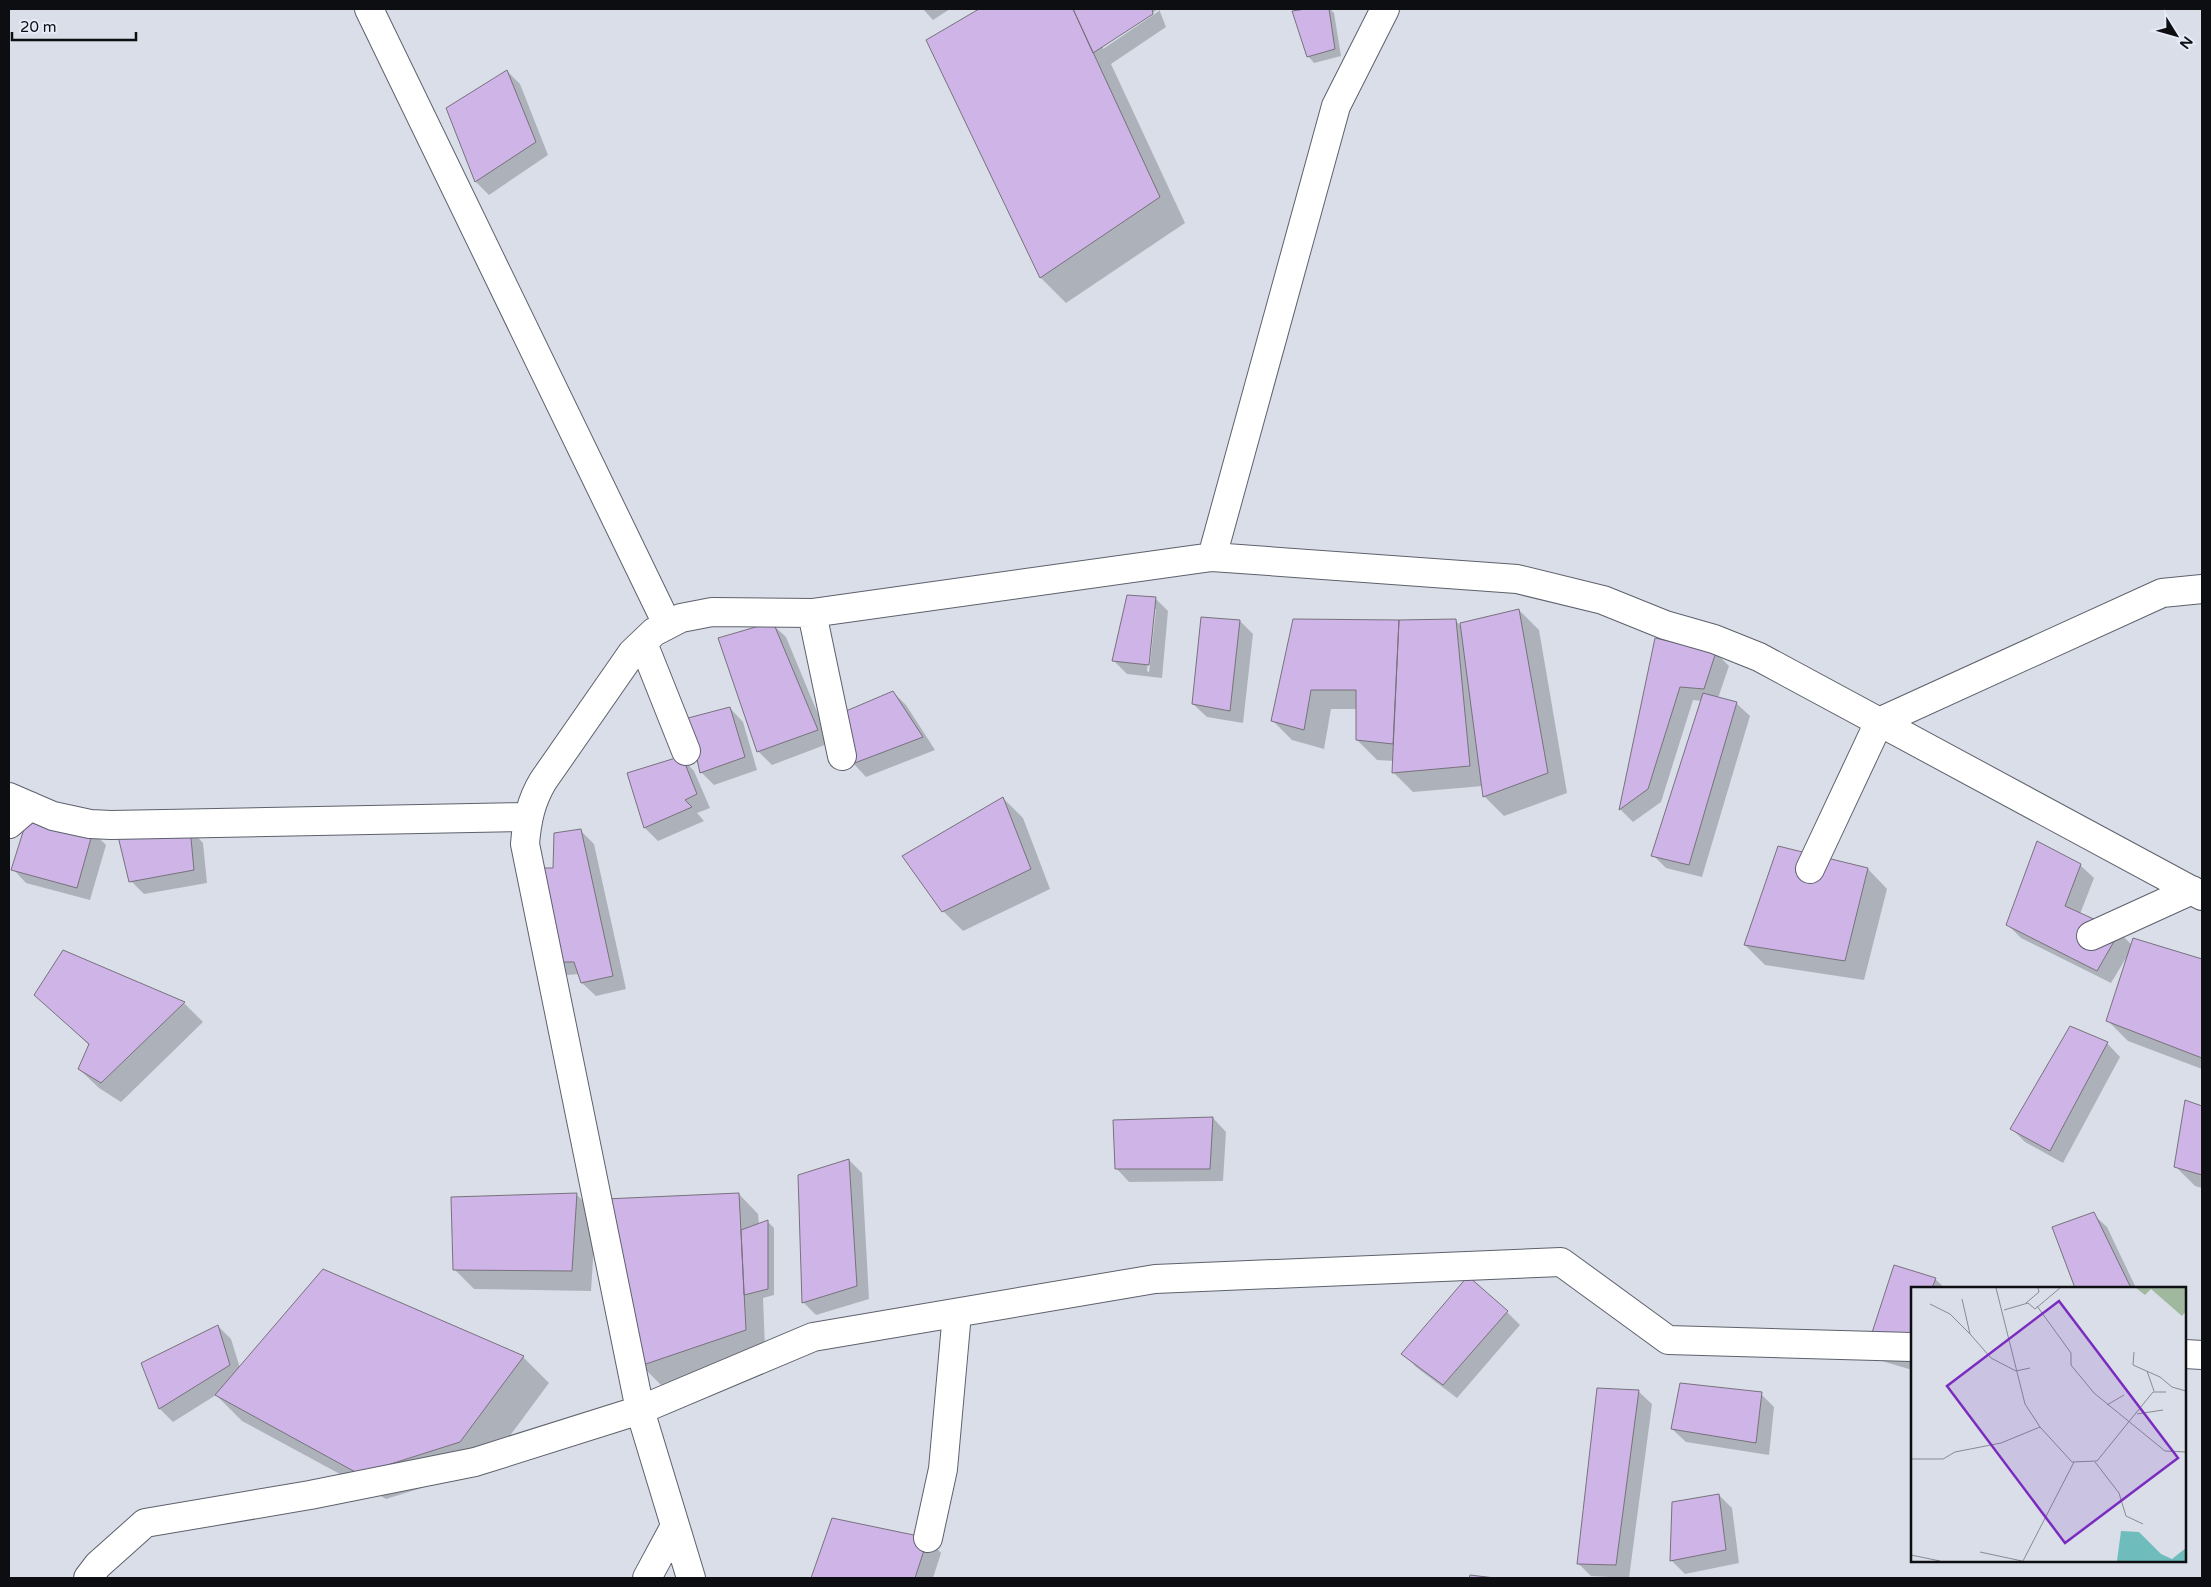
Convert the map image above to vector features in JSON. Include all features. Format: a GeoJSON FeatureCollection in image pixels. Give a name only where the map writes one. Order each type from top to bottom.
{"type":"FeatureCollection","features":[{"type":"Feature","properties":{"kind":"street"},"geometry":{"type":"LineString","coordinates":[[369,9],[667,624]]}},
{"type":"Feature","properties":{"kind":"street"},"geometry":{"type":"LineString","coordinates":[[1212,557],[1336,106],[1385,9]]}},
{"type":"Feature","properties":{"kind":"street"},"geometry":{"type":"LineString","coordinates":[[691,1578],[640,1410],[526,857],[527,817],[536,792],[632,653],[654,632],[667,624],[681,618],[712,612],[812,613],[1212,557],[1517,579],[1603,600],[1665,626],[1714,639],[1759,657],[2197,893]]}},
{"type":"Feature","properties":{"kind":"street"},"geometry":{"type":"LineString","coordinates":[[1810,869],[1879,722],[2162,592],[2202,589]]}},
{"type":"Feature","properties":{"kind":"street"},"geometry":{"type":"LineString","coordinates":[[812,613],[842,756]]}},
{"type":"Feature","properties":{"kind":"street"},"geometry":{"type":"LineString","coordinates":[[643,643],[686,751]]}},
{"type":"Feature","properties":{"kind":"street"},"geometry":{"type":"LineString","coordinates":[[9,824],[20,802],[53,816],[90,824],[111,825],[527,817]]}},
{"type":"Feature","properties":{"kind":"street"},"geometry":{"type":"LineString","coordinates":[[2091,936],[2197,893]]}},
{"type":"Feature","properties":{"kind":"street"},"geometry":{"type":"LineString","coordinates":[[88,1578],[98,1565],[145,1523],[310,1495],[475,1462],[640,1410],[813,1336],[1155,1278],[1561,1262],[1668,1340],[1911,1346]]}},
{"type":"Feature","properties":{"kind":"street"},"geometry":{"type":"LineString","coordinates":[[928,1538],[943,1470],[957,1313]]}},
{"type":"Feature","properties":{"kind":"street"},"geometry":{"type":"LineString","coordinates":[[2186,1354],[2202,1355]]}},
{"type":"Feature","properties":{"kind":"street"},"geometry":{"type":"LineString","coordinates":[[647,1578],[675,1526]]}},
{"type":"Feature","properties":{"kind":"building"},"geometry":{"type":"Polygon","coordinates":[[[979,9],[1073,9],[1160,197],[1040,278],[926,40],[979,9]]]}},
{"type":"Feature","properties":{"kind":"building"},"geometry":{"type":"Polygon","coordinates":[[[1073,9],[1152,9],[1153,14],[1093,53],[1073,9]]]}},
{"type":"Feature","properties":{"kind":"building"},"geometry":{"type":"Polygon","coordinates":[[[1329,9],[1335,49],[1307,57],[1292,11],[1329,9]]]}},
{"type":"Feature","properties":{"kind":"building"},"geometry":{"type":"Polygon","coordinates":[[[507,70],[536,142],[475,182],[446,108],[507,70]]]}},
{"type":"Feature","properties":{"kind":"building"},"geometry":{"type":"Polygon","coordinates":[[[1127,595],[1156,597],[1149,665],[1112,661],[1127,595]]]}},
{"type":"Feature","properties":{"kind":"building"},"geometry":{"type":"Polygon","coordinates":[[[1519,609],[1548,773],[1483,797],[1460,623],[1519,609]]]}},
{"type":"Feature","properties":{"kind":"building"},"geometry":{"type":"Polygon","coordinates":[[[1201,617],[1240,620],[1230,711],[1192,704],[1201,617]]]}},
{"type":"Feature","properties":{"kind":"building"},"geometry":{"type":"Polygon","coordinates":[[[1293,619],[1399,620],[1393,744],[1356,740],[1356,690],[1311,690],[1304,730],[1271,721],[1293,619]]]}},
{"type":"Feature","properties":{"kind":"building"},"geometry":{"type":"Polygon","coordinates":[[[1456,619],[1470,766],[1392,773],[1399,620],[1456,619]]]}},
{"type":"Feature","properties":{"kind":"building"},"geometry":{"type":"Polygon","coordinates":[[[773,622],[818,730],[757,752],[718,638],[773,622]]]}},
{"type":"Feature","properties":{"kind":"building"},"geometry":{"type":"Polygon","coordinates":[[[1655,638],[1716,652],[1704,689],[1680,687],[1648,789],[1619,810],[1655,638]]]}},
{"type":"Feature","properties":{"kind":"building"},"geometry":{"type":"Polygon","coordinates":[[[893,691],[923,737],[852,764],[839,714],[893,691]]]}},
{"type":"Feature","properties":{"kind":"building"},"geometry":{"type":"Polygon","coordinates":[[[1703,693],[1737,702],[1689,865],[1651,856],[1703,693]]]}},
{"type":"Feature","properties":{"kind":"building"},"geometry":{"type":"Polygon","coordinates":[[[730,707],[745,757],[700,773],[688,718],[730,707]]]}},
{"type":"Feature","properties":{"kind":"building"},"geometry":{"type":"Polygon","coordinates":[[[682,756],[697,794],[685,800],[692,807],[644,828],[627,773],[682,756]]]}},
{"type":"Feature","properties":{"kind":"building"},"geometry":{"type":"Polygon","coordinates":[[[1003,797],[1031,869],[942,912],[902,856],[1003,797]]]}},
{"type":"Feature","properties":{"kind":"building"},"geometry":{"type":"Polygon","coordinates":[[[29,813],[93,831],[77,888],[11,870],[29,813]]]}},
{"type":"Feature","properties":{"kind":"building"},"geometry":{"type":"Polygon","coordinates":[[[190,828],[194,870],[129,882],[117,832],[190,828]]]}},
{"type":"Feature","properties":{"kind":"building"},"geometry":{"type":"Polygon","coordinates":[[[581,829],[613,976],[581,983],[574,962],[553,962],[533,868],[553,868],[554,833],[581,829]]]}},
{"type":"Feature","properties":{"kind":"building"},"geometry":{"type":"Polygon","coordinates":[[[2037,841],[2081,864],[2065,906],[2120,931],[2097,971],[2006,925],[2037,841]]]}},
{"type":"Feature","properties":{"kind":"building"},"geometry":{"type":"Polygon","coordinates":[[[1778,846],[1868,868],[1845,961],[1744,945],[1778,846]]]}},
{"type":"Feature","properties":{"kind":"building"},"geometry":{"type":"Polygon","coordinates":[[[2133,938],[2202,959],[2202,1058],[2106,1021],[2133,938]]]}},
{"type":"Feature","properties":{"kind":"building"},"geometry":{"type":"Polygon","coordinates":[[[63,950],[185,1002],[101,1083],[78,1069],[89,1044],[34,995],[63,950]]]}},
{"type":"Feature","properties":{"kind":"building"},"geometry":{"type":"Polygon","coordinates":[[[2070,1026],[2108,1042],[2050,1151],[2010,1129],[2070,1026]]]}},
{"type":"Feature","properties":{"kind":"building"},"geometry":{"type":"Polygon","coordinates":[[[2185,1100],[2202,1106],[2202,1175],[2174,1167],[2185,1100]]]}},
{"type":"Feature","properties":{"kind":"building"},"geometry":{"type":"Polygon","coordinates":[[[1213,1117],[1210,1169],[1115,1169],[1113,1120],[1213,1117]]]}},
{"type":"Feature","properties":{"kind":"building"},"geometry":{"type":"Polygon","coordinates":[[[849,1159],[857,1286],[802,1303],[798,1175],[849,1159]]]}},
{"type":"Feature","properties":{"kind":"building"},"geometry":{"type":"Polygon","coordinates":[[[577,1193],[572,1271],[453,1270],[451,1197],[577,1193]]]}},
{"type":"Feature","properties":{"kind":"building"},"geometry":{"type":"Polygon","coordinates":[[[739,1193],[746,1330],[640,1366],[605,1199],[739,1193]]]}},
{"type":"Feature","properties":{"kind":"building"},"geometry":{"type":"Polygon","coordinates":[[[2094,1212],[2131,1287],[2075,1287],[2052,1227],[2094,1212]]]}},
{"type":"Feature","properties":{"kind":"building"},"geometry":{"type":"Polygon","coordinates":[[[768,1220],[768,1289],[744,1295],[741,1230],[768,1220]]]}},
{"type":"Feature","properties":{"kind":"building"},"geometry":{"type":"Polygon","coordinates":[[[1894,1265],[1936,1278],[1932,1287],[1911,1287],[1911,1355],[1909,1361],[1867,1348],[1894,1265]]]}},
{"type":"Feature","properties":{"kind":"building"},"geometry":{"type":"Polygon","coordinates":[[[323,1269],[524,1356],[460,1442],[359,1474],[215,1395],[323,1269]]]}},
{"type":"Feature","properties":{"kind":"building"},"geometry":{"type":"Polygon","coordinates":[[[1468,1276],[1508,1311],[1443,1385],[1401,1354],[1468,1276]]]}},
{"type":"Feature","properties":{"kind":"building"},"geometry":{"type":"Polygon","coordinates":[[[218,1325],[230,1365],[159,1409],[141,1363],[218,1325]]]}},
{"type":"Feature","properties":{"kind":"building"},"geometry":{"type":"Polygon","coordinates":[[[1680,1383],[1762,1392],[1756,1443],[1671,1429],[1680,1383]]]}},
{"type":"Feature","properties":{"kind":"building"},"geometry":{"type":"Polygon","coordinates":[[[1597,1388],[1639,1390],[1616,1565],[1577,1564],[1597,1388]]]}},
{"type":"Feature","properties":{"kind":"building"},"geometry":{"type":"Polygon","coordinates":[[[1719,1494],[1726,1550],[1670,1561],[1672,1502],[1719,1494]]]}},
{"type":"Feature","properties":{"kind":"building"},"geometry":{"type":"Polygon","coordinates":[[[832,1518],[928,1538],[915,1578],[811,1578],[832,1518]]]}},
{"type":"Feature","properties":{"kind":"building"},"geometry":{"type":"Polygon","coordinates":[[[1470,1575],[1495,1578],[1469,1578],[1470,1575]]]}}]}
